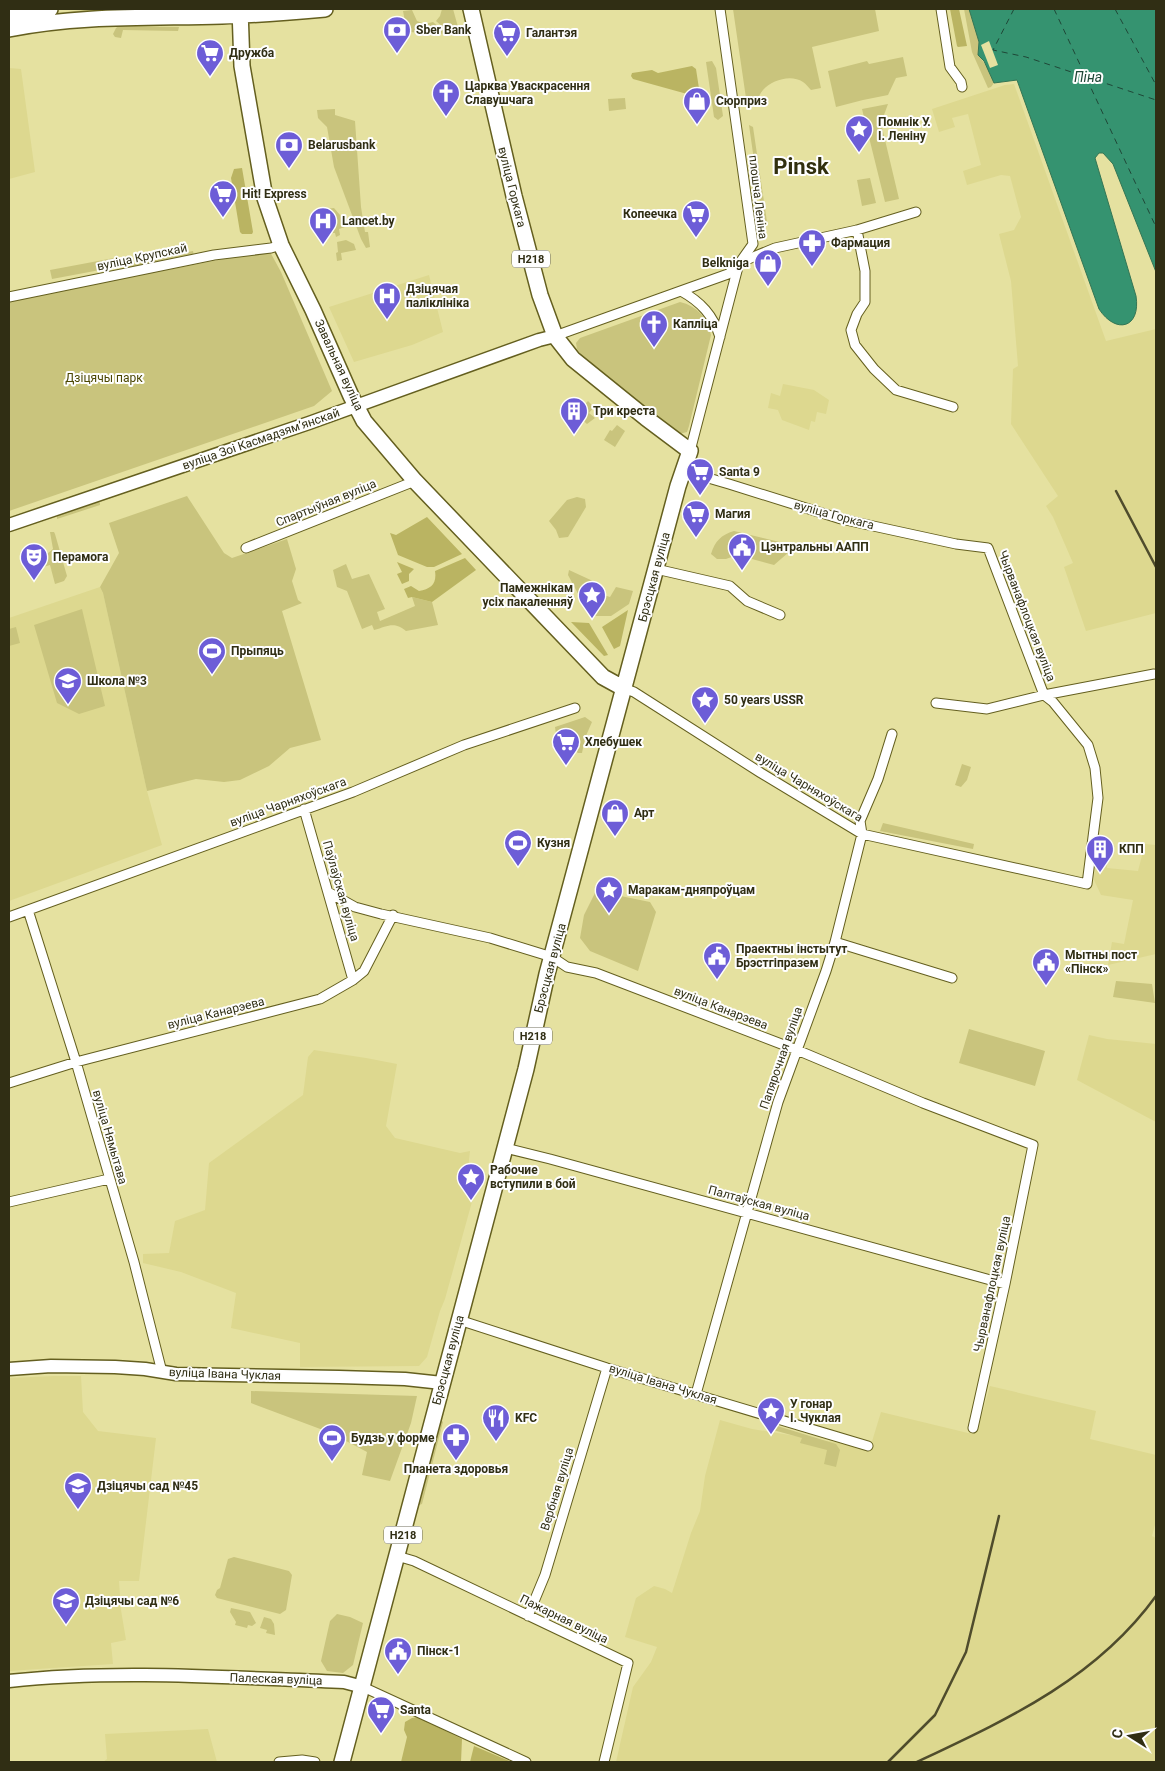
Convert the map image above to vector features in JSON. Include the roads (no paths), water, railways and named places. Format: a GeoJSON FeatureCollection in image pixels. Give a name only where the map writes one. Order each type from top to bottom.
{"type":"FeatureCollection","features":[{"type":"Feature","properties":{"kind":"main road"},"geometry":{"type":"LineString","coordinates":[[9,17],[50,9]]}},
{"type":"Feature","properties":{"kind":"main road"},"geometry":{"type":"LineString","coordinates":[[9,29],[109,17],[325,9]]}},
{"type":"Feature","properties":{"kind":"main road","name":"вуліца Горкага"},"geometry":{"type":"LineString","coordinates":[[470,9],[514,196],[540,295],[555,336],[573,359],[690,451]]}},
{"type":"Feature","properties":{"kind":"main road","name":"Завальная вуліца"},"geometry":{"type":"LineString","coordinates":[[240,12],[242,66],[263,189],[273,223],[281,245],[364,420],[415,481],[603,677],[623,688]]}},
{"type":"Feature","properties":{"kind":"main road","name":"Брэсцкая вуліца"},"geometry":{"type":"LineString","coordinates":[[342,1762],[526,1069],[552,957],[623,688],[682,473],[690,451]]}},
{"type":"Feature","properties":{"kind":"street","name":"плошча Леніна"},"geometry":{"type":"LineString","coordinates":[[720,9],[754,244],[740,262]]}},
{"type":"Feature","properties":{"kind":"street"},"geometry":{"type":"LineString","coordinates":[[941,9],[950,68],[961,82],[962,87]]}},
{"type":"Feature","properties":{"kind":"street","name":"плошча Леніна"},"geometry":{"type":"LineString","coordinates":[[740,262],[775,248],[857,230],[916,212]]}},
{"type":"Feature","properties":{"kind":"street"},"geometry":{"type":"LineString","coordinates":[[857,230],[865,271],[865,302],[857,314],[851,330],[854,345],[874,369],[896,390],[953,407]]}},
{"type":"Feature","properties":{"kind":"street","name":"вуліца Крупскай"},"geometry":{"type":"LineString","coordinates":[[9,297],[214,255],[281,245]]}},
{"type":"Feature","properties":{"kind":"street","name":"вуліца Зоі Касмадзямʼянскай"},"geometry":{"type":"LineString","coordinates":[[9,526],[309,424],[356,405],[681,291],[728,274],[740,262]]}},
{"type":"Feature","properties":{"kind":"street","name":"Брэсцкая вуліца"},"geometry":{"type":"LineString","coordinates":[[690,451],[740,262]]}},
{"type":"Feature","properties":{"kind":"street"},"geometry":{"type":"LineString","coordinates":[[681,291],[704,306],[716,324],[720,337]]}},
{"type":"Feature","properties":{"kind":"street","name":"вуліца Горкага"},"geometry":{"type":"LineString","coordinates":[[682,473],[698,475],[841,519],[956,544],[988,548]]}},
{"type":"Feature","properties":{"kind":"street","name":"Спартыўная вуліца"},"geometry":{"type":"LineString","coordinates":[[246,548],[415,481]]}},
{"type":"Feature","properties":{"kind":"street","name":"Чырванафлоцкая вуліца"},"geometry":{"type":"LineString","coordinates":[[988,548],[1044,695],[1053,702],[1088,746],[1095,768],[1098,798],[1086,884]]}},
{"type":"Feature","properties":{"kind":"street"},"geometry":{"type":"LineString","coordinates":[[656,569],[730,586],[747,600],[780,615]]}},
{"type":"Feature","properties":{"kind":"street"},"geometry":{"type":"LineString","coordinates":[[936,703],[987,709],[1044,695],[1154,674]]}},
{"type":"Feature","properties":{"kind":"street","name":"вуліца Чарняхоўскага"},"geometry":{"type":"LineString","coordinates":[[623,688],[634,692],[761,773],[862,834],[1086,884]]}},
{"type":"Feature","properties":{"kind":"street","name":"вуліца Чарняхоўскага"},"geometry":{"type":"LineString","coordinates":[[9,916],[353,792],[464,745],[575,708]]}},
{"type":"Feature","properties":{"kind":"street","name":"Папярочная вуліца"},"geometry":{"type":"LineString","coordinates":[[696,1394],[778,1102],[835,942],[862,834],[860,821],[878,779],[892,734]]}},
{"type":"Feature","properties":{"kind":"street","name":"Паўлаўская вуліца"},"geometry":{"type":"LineString","coordinates":[[304,809],[353,980]]}},
{"type":"Feature","properties":{"kind":"street","name":"вуліца Канарэева"},"geometry":{"type":"LineString","coordinates":[[328,892],[355,907],[490,938],[552,957],[567,967],[596,973],[797,1050],[923,1103],[1033,1145]]}},
{"type":"Feature","properties":{"kind":"street","name":"вуліца Нямытава"},"geometry":{"type":"LineString","coordinates":[[28,910],[76,1062],[134,1262],[162,1372]]}},
{"type":"Feature","properties":{"kind":"street","name":"вуліца Канарэева"},"geometry":{"type":"LineString","coordinates":[[9,1083],[76,1062],[320,999],[353,980],[364,971],[393,916]]}},
{"type":"Feature","properties":{"kind":"street"},"geometry":{"type":"LineString","coordinates":[[835,942],[952,978]]}},
{"type":"Feature","properties":{"kind":"street","name":"Чырванафлоцкая вуліца"},"geometry":{"type":"LineString","coordinates":[[973,1428],[1033,1145]]}},
{"type":"Feature","properties":{"kind":"street","name":"Палтаўская вуліца"},"geometry":{"type":"LineString","coordinates":[[505,1148],[747,1212],[1005,1284]]}},
{"type":"Feature","properties":{"kind":"street"},"geometry":{"type":"LineString","coordinates":[[9,1202],[109,1179]]}},
{"type":"Feature","properties":{"kind":"street","name":"вуліца Івана Чуклая"},"geometry":{"type":"LineString","coordinates":[[459,1320],[607,1368],[868,1446]]}},
{"type":"Feature","properties":{"kind":"street","name":"вуліца Івана Чуклая"},"geometry":{"type":"LineString","coordinates":[[9,1369],[51,1366],[98,1367],[145,1369],[176,1374],[404,1379],[442,1383]]}},
{"type":"Feature","properties":{"kind":"street","name":"Вербная вуліца"},"geometry":{"type":"LineString","coordinates":[[528,1616],[545,1575],[607,1368]]}},
{"type":"Feature","properties":{"kind":"street","name":"Пажарная вуліца"},"geometry":{"type":"LineString","coordinates":[[397,1556],[414,1560],[628,1664],[604,1762]]}},
{"type":"Feature","properties":{"kind":"street","name":"Палеская вуліца"},"geometry":{"type":"LineString","coordinates":[[9,1681],[44,1677],[189,1676],[344,1682],[362,1687],[526,1762]]}},
{"type":"Feature","properties":{"kind":"street"},"geometry":{"type":"LineString","coordinates":[[279,1762],[302,1760],[315,1762]]}},
{"type":"Feature","properties":{"kind":"water","name":"Піна"},"geometry":{"type":"Polygon","coordinates":[[[969,9],[1156,9],[1156,272],[1113,164],[1103,153],[1099,153],[1095,158],[1136,296],[1137,307],[1135,315],[1126,324],[1119,325],[1113,322],[1099,309],[1017,80],[994,83],[984,61],[978,55],[979,42],[969,9]]]}},
{"type":"Feature","properties":{"kind":"railway"},"geometry":{"type":"LineString","coordinates":[[1116,491],[1156,567]]}},
{"type":"Feature","properties":{"kind":"railway"},"geometry":{"type":"LineString","coordinates":[[888,1762],[935,1715],[966,1652],[999,1516]]}},
{"type":"Feature","properties":{"kind":"railway"},"geometry":{"type":"LineString","coordinates":[[917,1762],[1017,1712],[1078,1674],[1106,1651],[1132,1625],[1156,1596]]}},
{"type":"Feature","properties":{"kind":"place","name":"Sber Bank"},"geometry":{"type":"Point","coordinates":[397,54]}},
{"type":"Feature","properties":{"kind":"place","name":"Галантэя"},"geometry":{"type":"Point","coordinates":[507,57]}},
{"type":"Feature","properties":{"kind":"place","name":"Дружба"},"geometry":{"type":"Point","coordinates":[210,77]}},
{"type":"Feature","properties":{"kind":"place","name":"Царква Уваскрасення Славушчага"},"geometry":{"type":"Point","coordinates":[446,117]}},
{"type":"Feature","properties":{"kind":"place","name":"Сюрприз"},"geometry":{"type":"Point","coordinates":[697,125]}},
{"type":"Feature","properties":{"kind":"place","name":"Помнік У. І. Леніну"},"geometry":{"type":"Point","coordinates":[859,153]}},
{"type":"Feature","properties":{"kind":"place","name":"Belarusbank"},"geometry":{"type":"Point","coordinates":[289,169]}},
{"type":"Feature","properties":{"kind":"place","name":"Hit! Express"},"geometry":{"type":"Point","coordinates":[223,218]}},
{"type":"Feature","properties":{"kind":"place","name":"Копеечка"},"geometry":{"type":"Point","coordinates":[696,238]}},
{"type":"Feature","properties":{"kind":"place","name":"Lancet.by"},"geometry":{"type":"Point","coordinates":[323,245]}},
{"type":"Feature","properties":{"kind":"place","name":"Фармация"},"geometry":{"type":"Point","coordinates":[812,267]}},
{"type":"Feature","properties":{"kind":"place","name":"Belkniga"},"geometry":{"type":"Point","coordinates":[768,287]}},
{"type":"Feature","properties":{"kind":"place","name":"Дзіцячая паліклініка"},"geometry":{"type":"Point","coordinates":[387,320]}},
{"type":"Feature","properties":{"kind":"place","name":"Капліца"},"geometry":{"type":"Point","coordinates":[654,348]}},
{"type":"Feature","properties":{"kind":"place","name":"Три креста"},"geometry":{"type":"Point","coordinates":[574,435]}},
{"type":"Feature","properties":{"kind":"place","name":"Santa 9"},"geometry":{"type":"Point","coordinates":[700,496]}},
{"type":"Feature","properties":{"kind":"place","name":"Магия"},"geometry":{"type":"Point","coordinates":[696,538]}},
{"type":"Feature","properties":{"kind":"place","name":"Цэнтральны ААПП"},"geometry":{"type":"Point","coordinates":[742,571]}},
{"type":"Feature","properties":{"kind":"place","name":"Перамога"},"geometry":{"type":"Point","coordinates":[34,581]}},
{"type":"Feature","properties":{"kind":"place","name":"Памежнікам усіх пакаленняў"},"geometry":{"type":"Point","coordinates":[592,619]}},
{"type":"Feature","properties":{"kind":"place","name":"Прыпяць"},"geometry":{"type":"Point","coordinates":[212,675]}},
{"type":"Feature","properties":{"kind":"place","name":"Школа №3"},"geometry":{"type":"Point","coordinates":[68,705]}},
{"type":"Feature","properties":{"kind":"place","name":"50 years USSR"},"geometry":{"type":"Point","coordinates":[705,724]}},
{"type":"Feature","properties":{"kind":"place","name":"Хлебушек"},"geometry":{"type":"Point","coordinates":[566,766]}},
{"type":"Feature","properties":{"kind":"place","name":"Арт"},"geometry":{"type":"Point","coordinates":[615,837]}},
{"type":"Feature","properties":{"kind":"place","name":"Кузня"},"geometry":{"type":"Point","coordinates":[518,867]}},
{"type":"Feature","properties":{"kind":"place","name":"КПП"},"geometry":{"type":"Point","coordinates":[1100,873]}},
{"type":"Feature","properties":{"kind":"place","name":"Маракам-дняпроўцам"},"geometry":{"type":"Point","coordinates":[609,914]}},
{"type":"Feature","properties":{"kind":"place","name":"Праектны інстытут Брэстгіпразем"},"geometry":{"type":"Point","coordinates":[717,980]}},
{"type":"Feature","properties":{"kind":"place","name":"Мытны пост «Пінск»"},"geometry":{"type":"Point","coordinates":[1046,986]}},
{"type":"Feature","properties":{"kind":"place","name":"Рабочие вступили в бой"},"geometry":{"type":"Point","coordinates":[471,1201]}},
{"type":"Feature","properties":{"kind":"place","name":"У гонар І. Чуклая"},"geometry":{"type":"Point","coordinates":[771,1435]}},
{"type":"Feature","properties":{"kind":"place","name":"KFC"},"geometry":{"type":"Point","coordinates":[496,1442]}},
{"type":"Feature","properties":{"kind":"place","name":"Планета здоровья"},"geometry":{"type":"Point","coordinates":[456,1461]}},
{"type":"Feature","properties":{"kind":"place","name":"Будзь у форме"},"geometry":{"type":"Point","coordinates":[332,1462]}},
{"type":"Feature","properties":{"kind":"place","name":"Дзіцячы сад №45"},"geometry":{"type":"Point","coordinates":[78,1510]}},
{"type":"Feature","properties":{"kind":"place","name":"Дзіцячы сад №6"},"geometry":{"type":"Point","coordinates":[66,1625]}},
{"type":"Feature","properties":{"kind":"place","name":"Пінск-1"},"geometry":{"type":"Point","coordinates":[398,1675]}},
{"type":"Feature","properties":{"kind":"place","name":"Santa"},"geometry":{"type":"Point","coordinates":[381,1734]}},
{"type":"Feature","properties":{"kind":"district","name":"Pinsk"},"geometry":{"type":"Point","coordinates":[801,166]}},
{"type":"Feature","properties":{"kind":"park label","name":"Дзіцячы парк"},"geometry":{"type":"Point","coordinates":[104,378]}}]}
